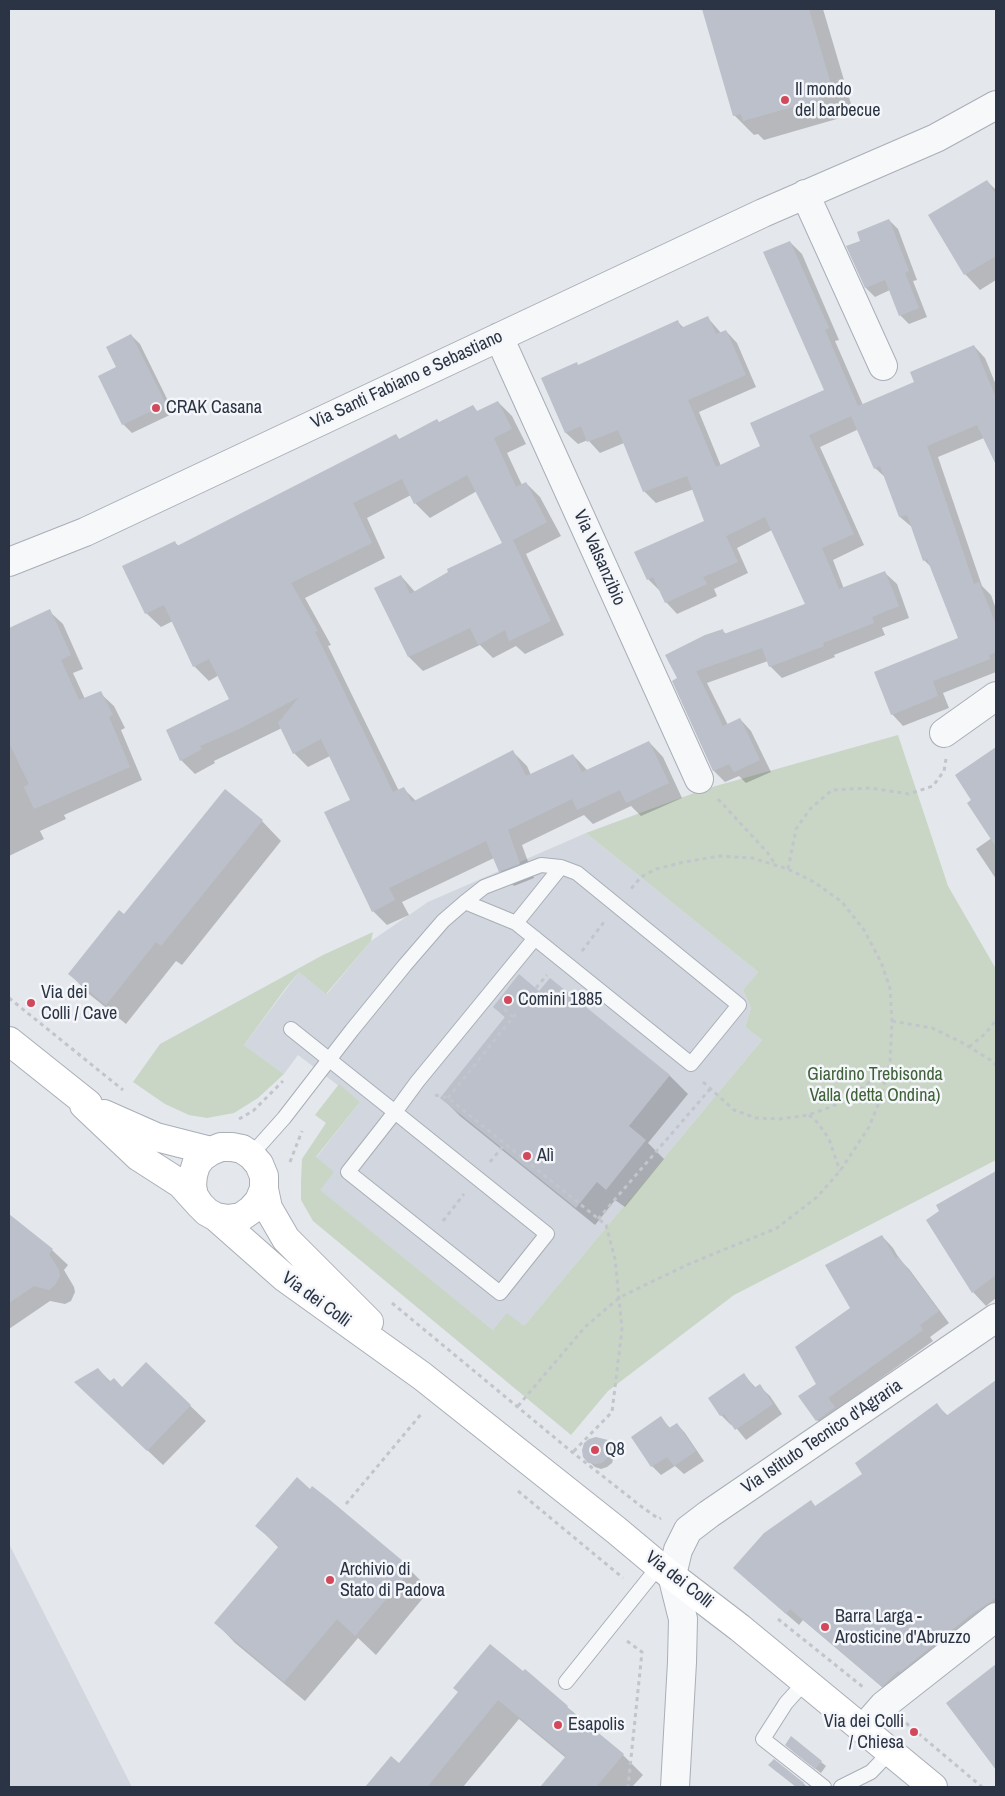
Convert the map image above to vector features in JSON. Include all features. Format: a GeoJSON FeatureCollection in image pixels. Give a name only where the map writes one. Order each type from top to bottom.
{"type":"FeatureCollection","features":[{"type":"Feature","properties":{"kind":"main road","name":"Via dei Colli"},"geometry":{"type":"LineString","coordinates":[[9,1041],[88,1104],[84,1105]]}},
{"type":"Feature","properties":{"kind":"main road","name":"Via dei Colli"},"geometry":{"type":"LineString","coordinates":[[84,1105],[156,1137],[211,1151]]}},
{"type":"Feature","properties":{"kind":"main road","name":"Via dei Colli"},"geometry":{"type":"LineString","coordinates":[[84,1105],[139,1157],[180,1184],[284,1277],[422,1376],[740,1628],[933,1787]]}},
{"type":"Feature","properties":{"kind":"main road","name":"Via dei Colli"},"geometry":{"type":"LineString","coordinates":[[208,1211],[194,1196],[192,1186],[196,1165],[202,1157],[221,1147],[232,1147],[251,1155],[259,1164],[264,1176],[264,1189],[268,1208],[286,1239],[422,1376]]}},
{"type":"Feature","properties":{"kind":"main road"},"geometry":{"type":"LineString","coordinates":[[208,1211],[228,1219],[240,1217],[251,1210],[259,1201],[264,1189]]}},
{"type":"Feature","properties":{"kind":"street","name":"Via Santi Fabiano e Sebastiano"},"geometry":{"type":"LineString","coordinates":[[9,562],[85,532],[804,194],[936,138],[996,105]]}},
{"type":"Feature","properties":{"kind":"street"},"geometry":{"type":"LineString","coordinates":[[804,194],[883,366]]}},
{"type":"Feature","properties":{"kind":"street","name":"Via Valsanzibio"},"geometry":{"type":"LineString","coordinates":[[500,337],[699,779]]}},
{"type":"Feature","properties":{"kind":"street"},"geometry":{"type":"LineString","coordinates":[[944,733],[996,696]]}},
{"type":"Feature","properties":{"kind":"street","name":"Via Istituto Tecnico d'Agraria"},"geometry":{"type":"LineString","coordinates":[[666,1571],[688,1530],[708,1514],[996,1318]]}},
{"type":"Feature","properties":{"kind":"street"},"geometry":{"type":"LineString","coordinates":[[666,1571],[683,1619],[675,1787]]}},
{"type":"Feature","properties":{"kind":"street"},"geometry":{"type":"LineString","coordinates":[[863,1730],[884,1704],[996,1617]]}},
{"type":"Feature","properties":{"kind":"lane"},"geometry":{"type":"LineString","coordinates":[[251,1155],[284,1118],[404,965],[443,922],[466,902],[484,888],[541,865],[561,867],[578,874],[739,1005],[691,1064],[516,923],[466,902]]}},
{"type":"Feature","properties":{"kind":"lane"},"geometry":{"type":"LineString","coordinates":[[516,923],[561,867]]}},
{"type":"Feature","properties":{"kind":"lane"},"geometry":{"type":"LineString","coordinates":[[291,1029],[329,1060],[395,1112],[547,1234],[500,1293],[348,1172],[395,1112],[429,1067],[535,938]]}},
{"type":"Feature","properties":{"kind":"lane"},"geometry":{"type":"LineString","coordinates":[[566,1682],[611,1628],[666,1571]]}},
{"type":"Feature","properties":{"kind":"lane"},"geometry":{"type":"LineString","coordinates":[[805,1682],[786,1703],[763,1738],[824,1787]]}},
{"type":"Feature","properties":{"kind":"lane"},"geometry":{"type":"LineString","coordinates":[[841,1787],[870,1772],[891,1751]]}},
{"type":"Feature","properties":{"kind":"path"},"geometry":{"type":"LineString","coordinates":[[788,869],[796,829],[810,809],[832,790],[870,788],[909,794],[933,786],[944,770],[948,746],[944,733]]}},
{"type":"Feature","properties":{"kind":"path"},"geometry":{"type":"LineString","coordinates":[[740,821],[767,852],[775,865]]}},
{"type":"Feature","properties":{"kind":"path"},"geometry":{"type":"LineString","coordinates":[[518,1406],[585,1327],[620,1298],[689,1264],[777,1228],[816,1196],[840,1171],[869,1127],[880,1100],[888,1068],[892,1021],[890,988],[881,962],[864,930],[842,902],[814,882],[788,869],[752,858],[720,856],[684,862],[656,869],[641,877]]}},
{"type":"Feature","properties":{"kind":"path"},"geometry":{"type":"LineString","coordinates":[[9,998],[128,1094]]}},
{"type":"Feature","properties":{"kind":"path"},"geometry":{"type":"LineString","coordinates":[[448,1098],[518,1011]]}},
{"type":"Feature","properties":{"kind":"path"},"geometry":{"type":"LineString","coordinates":[[969,1046],[986,1033],[996,1020]]}},
{"type":"Feature","properties":{"kind":"path"},"geometry":{"type":"LineString","coordinates":[[892,1021],[932,1028],[969,1046],[996,1065]]}},
{"type":"Feature","properties":{"kind":"path"},"geometry":{"type":"LineString","coordinates":[[718,1094],[734,1110],[756,1118],[780,1119],[808,1115],[831,1107],[850,1097],[888,1068]]}},
{"type":"Feature","properties":{"kind":"path"},"geometry":{"type":"LineString","coordinates":[[232,1122],[253,1111],[287,1076]]}},
{"type":"Feature","properties":{"kind":"path"},"geometry":{"type":"LineString","coordinates":[[598,1219],[711,1088]]}},
{"type":"Feature","properties":{"kind":"path"},"geometry":{"type":"LineString","coordinates":[[434,1095],[448,1098],[606,1225],[620,1298],[622,1329],[612,1412],[572,1452]]}},
{"type":"Feature","properties":{"kind":"path"},"geometry":{"type":"LineString","coordinates":[[808,1115],[818,1123],[828,1139],[840,1171]]}},
{"type":"Feature","properties":{"kind":"path"},"geometry":{"type":"LineString","coordinates":[[289,1167],[290,1159],[303,1132]]}},
{"type":"Feature","properties":{"kind":"path"},"geometry":{"type":"LineString","coordinates":[[390,1301],[572,1452],[659,1519],[674,1514],[688,1530]]}},
{"type":"Feature","properties":{"kind":"path"},"geometry":{"type":"LineString","coordinates":[[346,1504],[422,1412]]}},
{"type":"Feature","properties":{"kind":"path"},"geometry":{"type":"LineString","coordinates":[[774,1616],[866,1690]]}},
{"type":"Feature","properties":{"kind":"path"},"geometry":{"type":"LineString","coordinates":[[611,1628],[642,1652],[628,1787]]}},
{"type":"Feature","properties":{"kind":"path"},"geometry":{"type":"LineString","coordinates":[[901,1719],[982,1787]]}},
{"type":"Feature","properties":{"kind":"shaded area"},"geometry":{"type":"Polygon","coordinates":[[[586,833],[758,972],[743,990],[751,1008],[745,1027],[762,1040],[524,1326],[493,1330],[319,1190],[316,1158],[360,1102],[298,1055],[284,1074],[244,1045],[299,972],[327,994],[371,941],[428,902],[586,833]]]}},
{"type":"Feature","properties":{"kind":"shaded area"},"geometry":{"type":"Polygon","coordinates":[[[9,1544],[132,1787],[9,1787],[9,1544]]]}},
{"type":"Feature","properties":{"kind":"green space","name":"Giardino Trebisonda Valla (detta Ondina)"},"geometry":{"type":"Polygon","coordinates":[[[898,735],[948,886],[996,969],[996,1160],[734,1295],[608,1391],[571,1435],[313,1221],[301,1200],[301,1182],[302,1159],[326,1123],[315,1115],[339,1084],[360,1102],[316,1157],[334,1172],[320,1190],[493,1330],[507,1313],[524,1326],[762,1040],[745,1027],[751,1008],[743,990],[758,972],[586,833],[705,789],[898,735]]]}},
{"type":"Feature","properties":{"kind":"green space"},"geometry":{"type":"Polygon","coordinates":[[[373,932],[371,941],[326,994],[299,972],[285,989],[244,1045],[284,1074],[258,1098],[234,1113],[207,1118],[189,1115],[165,1104],[133,1082],[160,1044],[323,955],[373,932]]]}},
{"type":"Feature","properties":{"kind":"building"},"geometry":{"type":"Polygon","coordinates":[[[702,9],[809,9],[834,95],[743,121],[741,114],[733,116],[702,9]]]}},
{"type":"Feature","properties":{"kind":"building"},"geometry":{"type":"Polygon","coordinates":[[[987,180],[996,195],[996,256],[964,275],[928,215],[987,180]]]}},
{"type":"Feature","properties":{"kind":"building"},"geometry":{"type":"Polygon","coordinates":[[[889,219],[909,271],[905,273],[919,308],[899,316],[885,280],[865,288],[846,246],[860,241],[857,232],[889,219]]]}},
{"type":"Feature","properties":{"kind":"building"},"geometry":{"type":"Polygon","coordinates":[[[790,241],[829,328],[825,330],[858,406],[914,382],[910,372],[974,345],[996,398],[996,465],[977,425],[927,446],[974,584],[979,582],[996,625],[996,652],[989,655],[990,659],[933,681],[938,696],[891,715],[874,672],[958,638],[927,559],[923,561],[907,515],[899,517],[880,466],[874,469],[851,416],[809,435],[854,534],[822,548],[839,589],[885,571],[899,606],[872,617],[874,623],[823,643],[824,646],[769,667],[762,648],[696,671],[723,726],[740,718],[760,760],[734,772],[729,764],[713,771],[672,681],[677,678],[665,655],[705,635],[723,629],[724,634],[805,604],[765,517],[726,536],[738,562],[703,577],[707,584],[665,603],[653,577],[647,580],[634,552],[704,521],[687,476],[643,492],[618,430],[587,442],[581,426],[565,433],[541,378],[577,362],[578,365],[678,320],[681,328],[708,316],[716,334],[726,330],[746,375],[688,400],[716,467],[760,446],[750,423],[824,390],[763,252],[790,241]]]}},
{"type":"Feature","properties":{"kind":"building"},"geometry":{"type":"Polygon","coordinates":[[[131,334],[166,404],[122,425],[98,376],[116,367],[106,347],[131,334]]]}},
{"type":"Feature","properties":{"kind":"building"},"geometry":{"type":"Polygon","coordinates":[[[498,401],[512,429],[494,438],[516,487],[526,482],[547,522],[513,540],[551,621],[509,641],[505,630],[478,645],[470,628],[408,657],[374,588],[401,575],[410,594],[448,572],[447,569],[502,543],[467,475],[414,504],[402,479],[353,503],[372,543],[291,583],[318,631],[315,632],[393,792],[404,787],[412,802],[513,750],[526,776],[573,754],[582,772],[649,741],[669,783],[626,803],[620,790],[577,810],[572,799],[508,830],[520,864],[499,872],[486,841],[389,888],[395,900],[372,912],[324,812],[350,800],[321,739],[293,754],[278,723],[299,697],[241,728],[200,746],[202,749],[180,761],[166,730],[229,699],[209,659],[193,667],[164,605],[145,614],[122,566],[175,541],[177,546],[396,434],[399,439],[437,419],[439,422],[473,405],[477,411],[498,401]]]}},
{"type":"Feature","properties":{"kind":"building"},"geometry":{"type":"Polygon","coordinates":[[[50,609],[71,655],[61,660],[79,700],[101,691],[113,715],[109,717],[130,767],[34,809],[24,787],[29,784],[9,743],[9,628],[50,609]]]}},
{"type":"Feature","properties":{"kind":"building"},"geometry":{"type":"Polygon","coordinates":[[[996,747],[996,847],[967,803],[971,800],[955,775],[996,747]]]}},
{"type":"Feature","properties":{"kind":"building"},"geometry":{"type":"Polygon","coordinates":[[[225,789],[263,820],[161,946],[156,942],[106,1005],[68,974],[119,910],[124,914],[225,789]]]}},
{"type":"Feature","properties":{"kind":"building"},"geometry":{"type":"Polygon","coordinates":[[[519,974],[539,991],[550,978],[670,1075],[629,1126],[646,1140],[606,1190],[597,1182],[576,1208],[440,1098],[505,1017],[493,1007],[519,974]]]}},
{"type":"Feature","properties":{"kind":"building"},"geometry":{"type":"Polygon","coordinates":[[[996,1171],[996,1275],[972,1293],[926,1220],[939,1211],[936,1205],[996,1171]]]}},
{"type":"Feature","properties":{"kind":"building"},"geometry":{"type":"Polygon","coordinates":[[[9,1214],[53,1249],[49,1254],[59,1270],[60,1276],[55,1285],[49,1290],[34,1286],[9,1303],[9,1214]]]}},
{"type":"Feature","properties":{"kind":"building"},"geometry":{"type":"Polygon","coordinates":[[[882,1235],[896,1259],[898,1256],[939,1311],[920,1325],[923,1330],[828,1398],[835,1407],[816,1421],[798,1396],[816,1384],[795,1347],[850,1308],[825,1265],[882,1235]]]}},
{"type":"Feature","properties":{"kind":"building"},"geometry":{"type":"Polygon","coordinates":[[[146,1362],[191,1405],[147,1451],[74,1382],[98,1368],[109,1382],[114,1378],[122,1387],[146,1362]]]}},
{"type":"Feature","properties":{"kind":"building"},"geometry":{"type":"Polygon","coordinates":[[[744,1373],[754,1388],[760,1384],[773,1404],[735,1430],[724,1414],[720,1416],[708,1398],[744,1373]]]}},
{"type":"Feature","properties":{"kind":"building"},"geometry":{"type":"Polygon","coordinates":[[[996,1380],[996,1598],[969,1616],[900,1672],[898,1671],[882,1687],[790,1609],[786,1614],[733,1568],[764,1533],[811,1500],[815,1506],[862,1474],[855,1463],[937,1403],[946,1416],[996,1380]]]}},
{"type":"Feature","properties":{"kind":"building"},"geometry":{"type":"Polygon","coordinates":[[[661,1416],[669,1428],[677,1423],[696,1451],[674,1466],[667,1457],[651,1467],[631,1437],[661,1416]]]}},
{"type":"Feature","properties":{"kind":"building"},"geometry":{"type":"Polygon","coordinates":[[[596,1437],[612,1441],[607,1458],[602,1463],[588,1463],[583,1457],[584,1443],[596,1437]]]}},
{"type":"Feature","properties":{"kind":"building","name":"Archivio di Stato di Padova"},"geometry":{"type":"Polygon","coordinates":[[[297,1477],[310,1489],[312,1486],[330,1500],[404,1562],[401,1565],[409,1572],[355,1636],[337,1619],[284,1682],[214,1623],[279,1546],[255,1526],[297,1477]]]}},
{"type":"Feature","properties":{"kind":"building","name":"Esapolis"},"geometry":{"type":"Polygon","coordinates":[[[490,1644],[523,1671],[525,1669],[624,1754],[596,1787],[540,1787],[566,1756],[498,1700],[428,1786],[430,1787],[365,1787],[391,1756],[399,1763],[458,1692],[453,1688],[490,1644]]]}},
{"type":"Feature","properties":{"kind":"building"},"geometry":{"type":"Polygon","coordinates":[[[996,1664],[996,1770],[946,1703],[996,1664]]]}},
{"type":"Feature","properties":{"kind":"building"},"geometry":{"type":"Polygon","coordinates":[[[791,1736],[822,1761],[815,1769],[785,1745],[791,1736]]]}},
{"type":"Feature","properties":{"kind":"building"},"geometry":{"type":"Polygon","coordinates":[[[774,1759],[804,1783],[801,1787],[796,1787],[768,1765],[774,1759]]]}},
{"type":"Feature","properties":{"kind":"place","name":"Il mondo del barbecue"},"geometry":{"type":"Point","coordinates":[785,100]}},
{"type":"Feature","properties":{"kind":"place","name":"CRAK Casana"},"geometry":{"type":"Point","coordinates":[156,408]}},
{"type":"Feature","properties":{"kind":"place","name":"Comini 1885"},"geometry":{"type":"Point","coordinates":[508,1000]}},
{"type":"Feature","properties":{"kind":"place","name":"Via dei Colli / Cave"},"geometry":{"type":"Point","coordinates":[31,1003]}},
{"type":"Feature","properties":{"kind":"place","name":"Alì"},"geometry":{"type":"Point","coordinates":[527,1156]}},
{"type":"Feature","properties":{"kind":"place","name":"Q8"},"geometry":{"type":"Point","coordinates":[595,1450]}},
{"type":"Feature","properties":{"kind":"place","name":"Archivio di Stato di Padova"},"geometry":{"type":"Point","coordinates":[330,1580]}},
{"type":"Feature","properties":{"kind":"place","name":"Barra Larga - Arosticine d'Abruzzo"},"geometry":{"type":"Point","coordinates":[825,1627]}},
{"type":"Feature","properties":{"kind":"place","name":"Esapolis"},"geometry":{"type":"Point","coordinates":[558,1725]}},
{"type":"Feature","properties":{"kind":"place","name":"Via dei Colli / Chiesa"},"geometry":{"type":"Point","coordinates":[914,1732]}}]}
